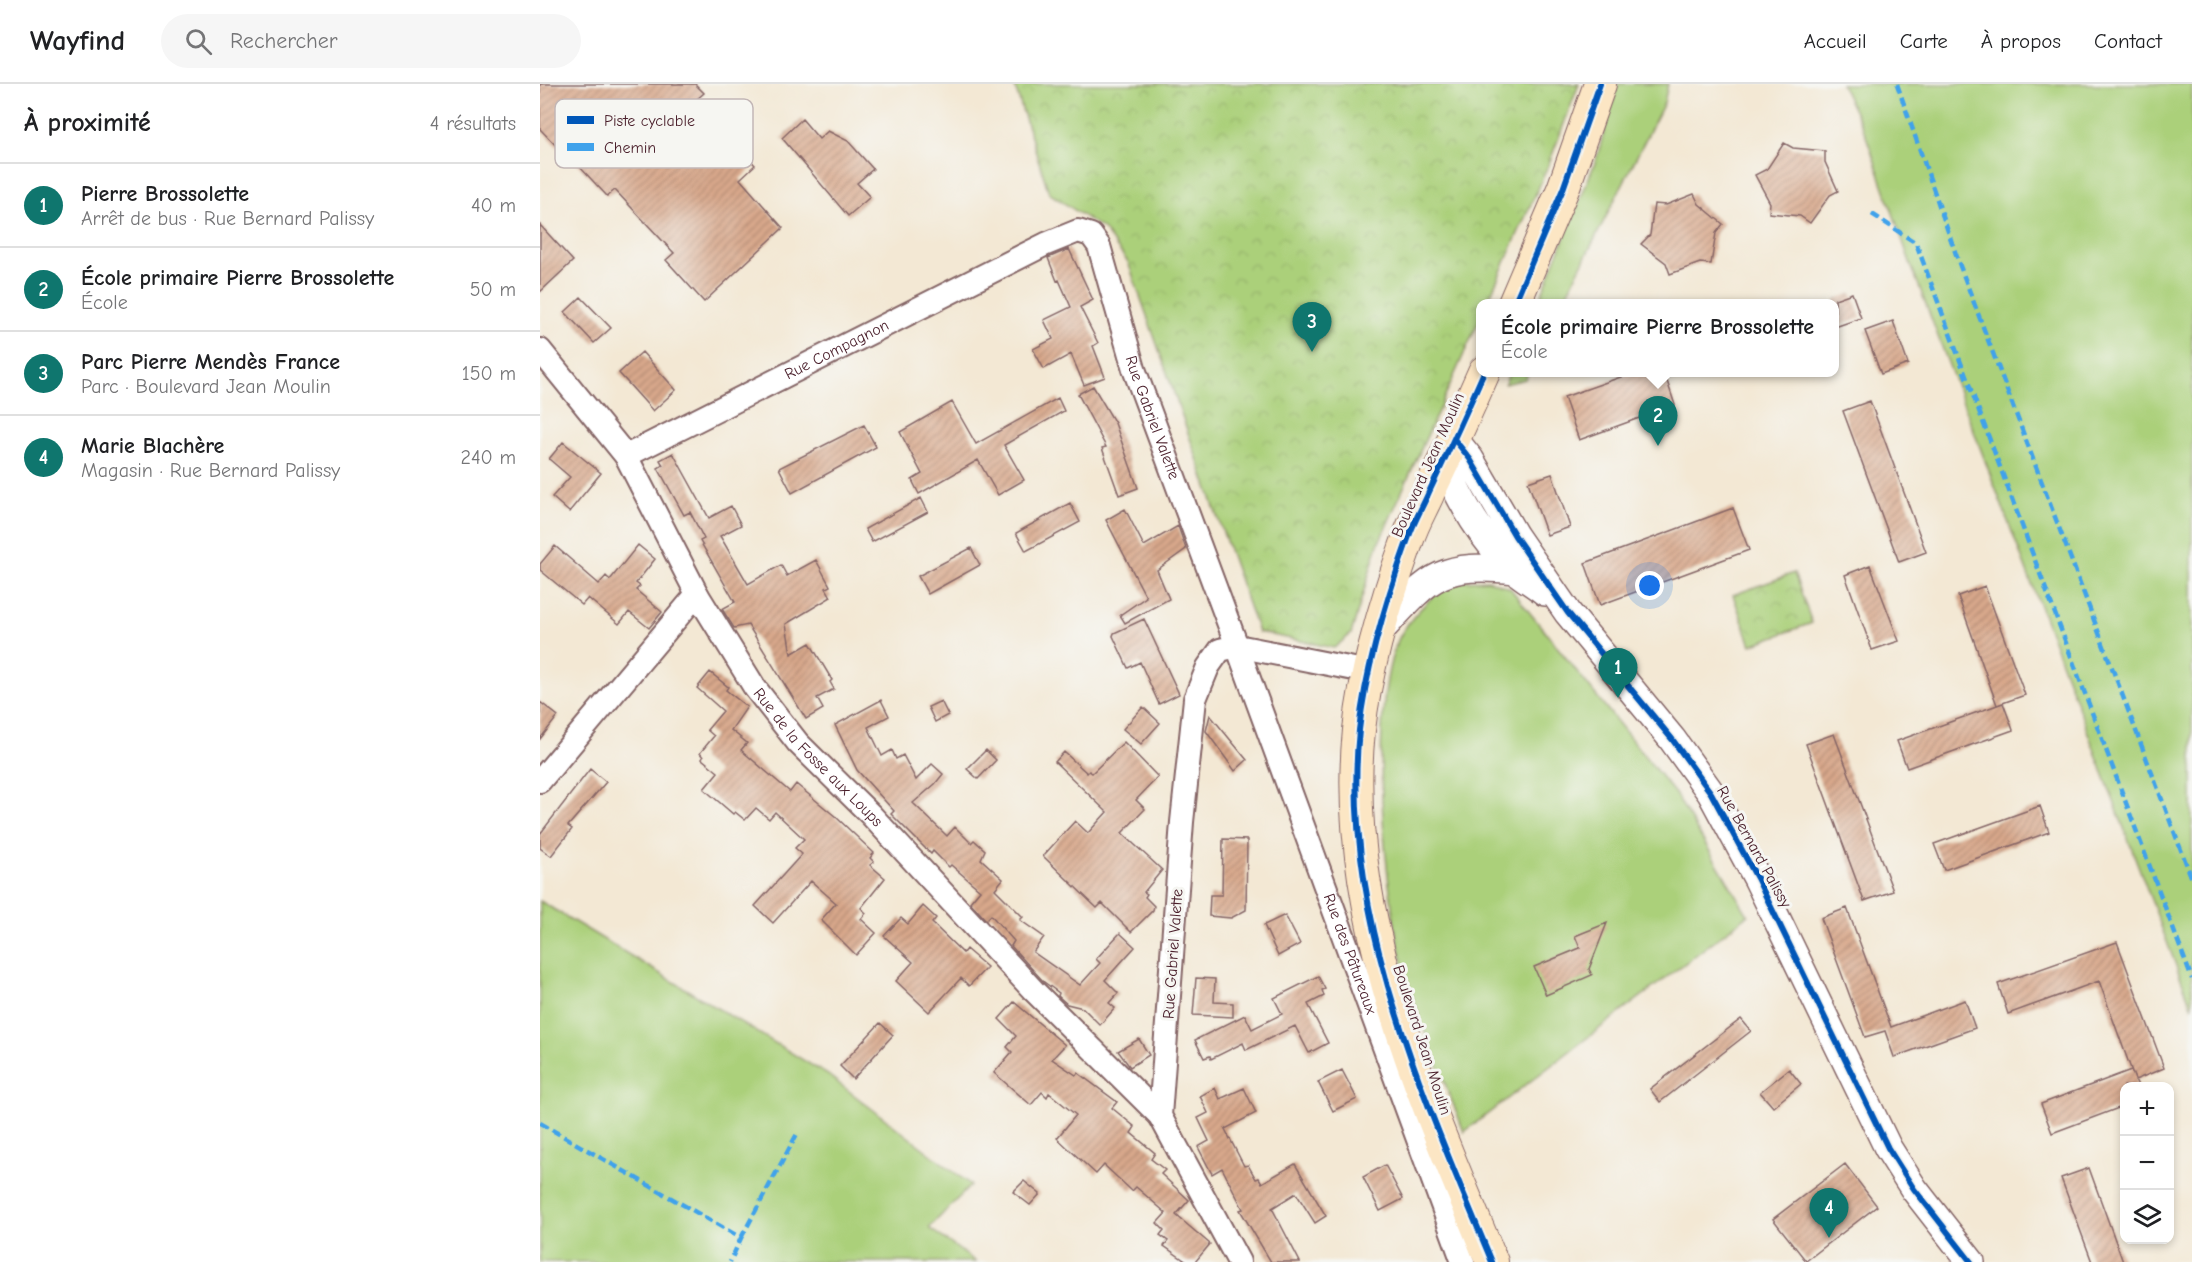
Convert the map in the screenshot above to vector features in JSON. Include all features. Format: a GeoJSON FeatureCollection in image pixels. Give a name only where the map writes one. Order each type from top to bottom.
{"type":"FeatureCollection","features":[{"type":"Feature","properties":{"kind":"main road"},"geometry":{"type":"LineString","coordinates":[[1516,299],[1563,189],[1600,84]]}},
{"type":"Feature","properties":{"kind":"main road","name":"Boulevard Jean Moulin"},"geometry":{"type":"LineString","coordinates":[[1482,377],[1408,537],[1379,632],[1359,730],[1357,802],[1363,868],[1379,950],[1398,1022],[1441,1139],[1492,1262]]}},
{"type":"Feature","properties":{"kind":"street","name":"Rue Gabriel Valette"},"geometry":{"type":"LineString","coordinates":[[1046,244],[1078,231],[1091,235],[1099,246],[1134,369],[1238,646],[1220,650],[1208,667],[1195,699],[1182,822],[1160,1116]]}},
{"type":"Feature","properties":{"kind":"street","name":"Rue Compagnon"},"geometry":{"type":"LineString","coordinates":[[626,456],[1046,244]]}},
{"type":"Feature","properties":{"kind":"street","name":"Rue de la Fosse aux Loups"},"geometry":{"type":"LineString","coordinates":[[540,350],[626,456],[697,594],[755,688],[798,743],[870,814],[1034,991],[1160,1116]]}},
{"type":"Feature","properties":{"kind":"street","name":"Rue Bernard Palissy"},"geometry":{"type":"LineString","coordinates":[[1448,451],[1462,503],[1482,532],[1515,570],[1568,613]]}},
{"type":"Feature","properties":{"kind":"street","name":"Rue Bernard Palissy"},"geometry":{"type":"LineString","coordinates":[[1448,451],[1470,459],[1515,536],[1568,613],[1672,739],[1710,794],[1757,878],[1888,1148],[1914,1190],[1971,1262]]}},
{"type":"Feature","properties":{"kind":"street"},"geometry":{"type":"LineString","coordinates":[[1379,632],[1419,589],[1446,572],[1476,566],[1515,570]]}},
{"type":"Feature","properties":{"kind":"street"},"geometry":{"type":"LineString","coordinates":[[540,780],[697,594]]}},
{"type":"Feature","properties":{"kind":"street"},"geometry":{"type":"LineString","coordinates":[[1238,646],[1369,672]]}},
{"type":"Feature","properties":{"kind":"street","name":"Rue des Pâtureaux"},"geometry":{"type":"LineString","coordinates":[[1238,646],[1463,1262]]}},
{"type":"Feature","properties":{"kind":"street"},"geometry":{"type":"LineString","coordinates":[[1160,1116],[1239,1262]]}},
{"type":"Feature","properties":{"kind":"green space"},"geometry":{"type":"Polygon","coordinates":[[[1014,84],[1579,84],[1548,166],[1489,299],[1476,299],[1476,327],[1377,547],[1351,634],[1334,648],[1258,632],[1128,262],[1103,229],[1049,193],[1014,84]]]}},
{"type":"Feature","properties":{"kind":"green space"},"geometry":{"type":"Polygon","coordinates":[[[1618,84],[1668,84],[1664,103],[1564,299],[1540,299],[1596,160],[1618,84]]]}},
{"type":"Feature","properties":{"kind":"green space"},"geometry":{"type":"Polygon","coordinates":[[[1841,84],[2192,84],[2192,1008],[1911,265],[1865,133],[1841,84]]]}},
{"type":"Feature","properties":{"kind":"green space"},"geometry":{"type":"Polygon","coordinates":[[[1507,377],[1526,377],[1525,379],[1505,384],[1507,377]]]}},
{"type":"Feature","properties":{"kind":"green space"},"geometry":{"type":"Polygon","coordinates":[[[1794,573],[1812,623],[1751,645],[1733,595],[1794,573]]]}},
{"type":"Feature","properties":{"kind":"green space"},"geometry":{"type":"Polygon","coordinates":[[[1488,580],[1510,588],[1676,795],[1748,915],[1464,1132],[1420,1018],[1399,946],[1386,854],[1381,749],[1384,701],[1391,661],[1403,631],[1427,602],[1449,584],[1460,581],[1488,580]]]}},
{"type":"Feature","properties":{"kind":"green space"},"geometry":{"type":"Polygon","coordinates":[[[540,901],[828,1075],[971,1185],[929,1228],[976,1262],[540,1262],[540,901]]]}},
{"type":"Feature","properties":{"kind":"building"},"geometry":{"type":"Polygon","coordinates":[[[540,84],[695,84],[704,93],[697,99],[555,99],[555,145],[540,129],[540,84]]]}},
{"type":"Feature","properties":{"kind":"building"},"geometry":{"type":"Polygon","coordinates":[[[802,119],[819,139],[828,131],[848,141],[873,169],[857,183],[870,197],[848,216],[782,138],[802,119]]]}},
{"type":"Feature","properties":{"kind":"building"},"geometry":{"type":"Polygon","coordinates":[[[1784,143],[1793,148],[1825,151],[1825,162],[1838,191],[1830,195],[1810,223],[1800,216],[1769,213],[1770,203],[1755,175],[1767,169],[1784,143]]]}},
{"type":"Feature","properties":{"kind":"building"},"geometry":{"type":"Polygon","coordinates":[[[581,168],[752,168],[740,179],[783,228],[704,302],[666,260],[674,253],[615,190],[607,196],[581,168]]]}},
{"type":"Feature","properties":{"kind":"building"},"geometry":{"type":"Polygon","coordinates":[[[1694,194],[1699,204],[1723,224],[1716,233],[1711,264],[1700,263],[1670,274],[1666,263],[1641,244],[1650,235],[1654,204],[1666,205],[1694,194]]]}},
{"type":"Feature","properties":{"kind":"building"},"geometry":{"type":"Polygon","coordinates":[[[540,225],[573,261],[540,292],[540,225]]]}},
{"type":"Feature","properties":{"kind":"building"},"geometry":{"type":"Polygon","coordinates":[[[1069,249],[1093,300],[1080,307],[1098,343],[1093,346],[1105,377],[1084,385],[1071,354],[1044,369],[1033,349],[1053,339],[1044,320],[1071,307],[1048,258],[1069,249]]]}},
{"type":"Feature","properties":{"kind":"building"},"geometry":{"type":"Polygon","coordinates":[[[1852,293],[1861,318],[1839,326],[1839,299],[1835,299],[1852,293]]]}},
{"type":"Feature","properties":{"kind":"building"},"geometry":{"type":"Polygon","coordinates":[[[581,297],[611,328],[594,343],[565,312],[581,297]]]}},
{"type":"Feature","properties":{"kind":"building"},"geometry":{"type":"Polygon","coordinates":[[[1893,321],[1908,364],[1881,374],[1865,331],[1893,321]]]}},
{"type":"Feature","properties":{"kind":"building"},"geometry":{"type":"Polygon","coordinates":[[[642,352],[676,390],[653,411],[619,373],[642,352]]]}},
{"type":"Feature","properties":{"kind":"building"},"geometry":{"type":"Polygon","coordinates":[[[1621,377],[1666,377],[1675,405],[1579,440],[1564,397],[1621,377]]]}},
{"type":"Feature","properties":{"kind":"building"},"geometry":{"type":"Polygon","coordinates":[[[1093,386],[1115,423],[1138,488],[1119,495],[1102,448],[1106,447],[1078,394],[1093,386]]]}},
{"type":"Feature","properties":{"kind":"building"},"geometry":{"type":"Polygon","coordinates":[[[1058,398],[1064,411],[1004,445],[1024,480],[998,495],[978,460],[919,494],[912,480],[922,474],[900,432],[952,402],[976,444],[1058,398]]]}},
{"type":"Feature","properties":{"kind":"building"},"geometry":{"type":"Polygon","coordinates":[[[1870,401],[1926,552],[1899,562],[1843,411],[1870,401]]]}},
{"type":"Feature","properties":{"kind":"building"},"geometry":{"type":"Polygon","coordinates":[[[864,425],[876,447],[792,493],[779,468],[864,425]]]}},
{"type":"Feature","properties":{"kind":"building"},"geometry":{"type":"Polygon","coordinates":[[[563,442],[601,473],[569,512],[552,497],[570,477],[549,459],[563,442]]]}},
{"type":"Feature","properties":{"kind":"building"},"geometry":{"type":"Polygon","coordinates":[[[673,453],[709,518],[731,506],[741,525],[720,536],[748,584],[781,565],[787,576],[816,560],[830,586],[826,588],[831,597],[786,624],[791,654],[810,643],[832,680],[830,682],[834,689],[817,698],[823,709],[806,719],[748,625],[734,628],[722,609],[735,602],[700,541],[704,539],[690,512],[684,515],[658,468],[663,465],[660,460],[673,453]]]}},
{"type":"Feature","properties":{"kind":"building"},"geometry":{"type":"Polygon","coordinates":[[[1552,474],[1570,527],[1547,535],[1528,482],[1552,474]]]}},
{"type":"Feature","properties":{"kind":"building"},"geometry":{"type":"Polygon","coordinates":[[[921,498],[928,512],[872,542],[865,529],[921,498]]]}},
{"type":"Feature","properties":{"kind":"building"},"geometry":{"type":"Polygon","coordinates":[[[1070,503],[1080,522],[1026,551],[1016,533],[1070,503]]]}},
{"type":"Feature","properties":{"kind":"building"},"geometry":{"type":"Polygon","coordinates":[[[1733,508],[1749,550],[1600,605],[1585,563],[1733,508]]]}},
{"type":"Feature","properties":{"kind":"building"},"geometry":{"type":"Polygon","coordinates":[[[1125,509],[1144,546],[1178,526],[1186,549],[1157,570],[1169,599],[1125,623],[1120,615],[1146,597],[1106,520],[1125,509]]]}},
{"type":"Feature","properties":{"kind":"building"},"geometry":{"type":"Polygon","coordinates":[[[638,545],[655,559],[636,583],[640,586],[636,590],[662,612],[649,628],[629,612],[619,624],[588,598],[582,605],[540,570],[540,564],[555,546],[599,584],[606,576],[610,580],[638,545]]]}},
{"type":"Feature","properties":{"kind":"building"},"geometry":{"type":"Polygon","coordinates":[[[971,548],[980,565],[928,594],[918,576],[971,548]]]}},
{"type":"Feature","properties":{"kind":"building"},"geometry":{"type":"Polygon","coordinates":[[[1870,565],[1899,641],[1872,650],[1845,575],[1870,565]]]}},
{"type":"Feature","properties":{"kind":"building"},"geometry":{"type":"Polygon","coordinates":[[[1985,586],[2025,695],[1997,705],[1958,596],[1985,586]]]}},
{"type":"Feature","properties":{"kind":"building"},"geometry":{"type":"Polygon","coordinates":[[[1144,619],[1179,694],[1159,704],[1140,662],[1128,668],[1113,636],[1114,633],[1144,619]]]}},
{"type":"Feature","properties":{"kind":"building"},"geometry":{"type":"Polygon","coordinates":[[[710,672],[728,687],[726,690],[747,707],[731,730],[747,743],[741,750],[790,792],[796,784],[874,853],[870,858],[874,862],[870,865],[885,878],[861,908],[866,913],[861,919],[876,933],[856,955],[821,920],[836,903],[811,881],[773,923],[755,906],[802,854],[795,848],[804,839],[775,812],[769,819],[756,808],[745,820],[735,812],[733,814],[704,789],[718,772],[702,759],[700,753],[714,736],[707,730],[723,711],[697,688],[710,672]]]}},
{"type":"Feature","properties":{"kind":"building"},"geometry":{"type":"Polygon","coordinates":[[[881,700],[889,716],[868,727],[882,756],[892,750],[896,759],[903,755],[916,780],[932,764],[943,774],[913,803],[947,836],[955,827],[971,843],[974,840],[985,850],[981,859],[1003,879],[995,889],[1023,917],[1020,920],[1044,937],[1033,952],[1080,985],[1100,963],[1096,959],[1120,933],[1135,947],[1105,980],[1118,993],[1109,1003],[1115,1008],[1100,1025],[1083,1008],[1067,1004],[1058,996],[1059,993],[1044,982],[1011,946],[1014,941],[991,915],[986,920],[970,902],[980,890],[951,865],[949,867],[933,851],[931,854],[891,814],[894,811],[857,770],[835,725],[881,700]]]}},
{"type":"Feature","properties":{"kind":"building"},"geometry":{"type":"Polygon","coordinates":[[[941,701],[948,715],[935,722],[928,707],[941,701]]]}},
{"type":"Feature","properties":{"kind":"building"},"geometry":{"type":"Polygon","coordinates":[[[540,702],[558,716],[540,739],[540,702]]]}},
{"type":"Feature","properties":{"kind":"building"},"geometry":{"type":"Polygon","coordinates":[[[2003,703],[2013,730],[1907,768],[1897,741],[2003,703]]]}},
{"type":"Feature","properties":{"kind":"building"},"geometry":{"type":"Polygon","coordinates":[[[1143,707],[1160,723],[1141,744],[1123,729],[1143,707]]]}},
{"type":"Feature","properties":{"kind":"building"},"geometry":{"type":"Polygon","coordinates":[[[1210,715],[1247,760],[1235,771],[1206,731],[1210,715]]]}},
{"type":"Feature","properties":{"kind":"building"},"geometry":{"type":"Polygon","coordinates":[[[1834,734],[1893,891],[1864,901],[1806,744],[1834,734]]]}},
{"type":"Feature","properties":{"kind":"building"},"geometry":{"type":"Polygon","coordinates":[[[1124,742],[1158,777],[1136,800],[1145,809],[1122,833],[1162,870],[1144,892],[1147,894],[1145,897],[1154,906],[1153,910],[1131,932],[1102,903],[1097,908],[1043,856],[1075,821],[1088,833],[1107,812],[1055,762],[1064,752],[1087,773],[1089,771],[1092,773],[1124,742]]]}},
{"type":"Feature","properties":{"kind":"building"},"geometry":{"type":"Polygon","coordinates":[[[986,750],[996,760],[978,779],[967,769],[986,750]]]}},
{"type":"Feature","properties":{"kind":"building"},"geometry":{"type":"Polygon","coordinates":[[[590,769],[606,782],[568,826],[572,829],[551,856],[540,848],[540,834],[590,769]]]}},
{"type":"Feature","properties":{"kind":"building"},"geometry":{"type":"Polygon","coordinates":[[[2040,806],[2049,832],[1944,870],[1934,844],[2040,806]]]}},
{"type":"Feature","properties":{"kind":"building"},"geometry":{"type":"Polygon","coordinates":[[[1223,839],[1247,840],[1246,910],[1231,918],[1209,916],[1210,895],[1222,895],[1223,839]]]}},
{"type":"Feature","properties":{"kind":"building"},"geometry":{"type":"Polygon","coordinates":[[[923,906],[936,918],[932,923],[963,953],[966,949],[987,967],[969,986],[961,978],[929,1012],[896,981],[913,962],[884,936],[901,918],[908,924],[923,906]]]}},
{"type":"Feature","properties":{"kind":"building"},"geometry":{"type":"Polygon","coordinates":[[[1847,908],[1891,1027],[1965,1000],[1975,1028],[1894,1057],[1885,1031],[1865,1037],[1821,918],[1847,908]]]}},
{"type":"Feature","properties":{"kind":"building"},"geometry":{"type":"Polygon","coordinates":[[[1285,915],[1300,944],[1278,956],[1264,925],[1285,915]]]}},
{"type":"Feature","properties":{"kind":"building"},"geometry":{"type":"Polygon","coordinates":[[[1607,923],[1589,969],[1592,975],[1546,995],[1534,967],[1580,948],[1575,936],[1607,923]]]}},
{"type":"Feature","properties":{"kind":"building"},"geometry":{"type":"Polygon","coordinates":[[[2117,942],[2164,1068],[2135,1080],[2099,981],[2008,1014],[1998,984],[2117,942]]]}},
{"type":"Feature","properties":{"kind":"building"},"geometry":{"type":"Polygon","coordinates":[[[1318,976],[1325,989],[1322,990],[1324,996],[1308,1004],[1328,1043],[1309,1053],[1295,1026],[1246,1050],[1243,1043],[1211,1059],[1210,1056],[1204,1058],[1195,1040],[1245,1015],[1252,1029],[1282,1014],[1274,998],[1318,976]]]}},
{"type":"Feature","properties":{"kind":"building"},"geometry":{"type":"Polygon","coordinates":[[[1196,978],[1215,979],[1214,1002],[1233,1003],[1233,1017],[1193,1015],[1196,978]]]}},
{"type":"Feature","properties":{"kind":"building"},"geometry":{"type":"Polygon","coordinates":[[[1014,1002],[1065,1045],[1052,1059],[1076,1075],[1078,1073],[1117,1102],[1112,1108],[1135,1127],[1131,1133],[1155,1153],[1151,1159],[1165,1170],[1161,1174],[1189,1200],[1176,1215],[1210,1244],[1195,1262],[1187,1262],[1164,1246],[1168,1241],[1160,1235],[1164,1230],[1157,1223],[1166,1213],[1136,1187],[1132,1191],[1104,1165],[1096,1174],[1057,1138],[1076,1115],[1049,1093],[1047,1097],[1042,1092],[1031,1105],[994,1073],[1012,1052],[1007,1047],[1016,1036],[999,1019],[1014,1002]]]}},
{"type":"Feature","properties":{"kind":"building"},"geometry":{"type":"Polygon","coordinates":[[[1741,1019],[1751,1031],[1660,1102],[1650,1089],[1741,1019]]]}},
{"type":"Feature","properties":{"kind":"building"},"geometry":{"type":"Polygon","coordinates":[[[880,1023],[893,1035],[853,1079],[840,1066],[880,1023]]]}},
{"type":"Feature","properties":{"kind":"building"},"geometry":{"type":"Polygon","coordinates":[[[1139,1039],[1149,1055],[1130,1067],[1118,1051],[1139,1039]]]}},
{"type":"Feature","properties":{"kind":"building"},"geometry":{"type":"Polygon","coordinates":[[[1789,1069],[1801,1084],[1773,1107],[1760,1092],[1789,1069]]]}},
{"type":"Feature","properties":{"kind":"building"},"geometry":{"type":"Polygon","coordinates":[[[1342,1070],[1357,1099],[1333,1111],[1318,1082],[1342,1070]]]}},
{"type":"Feature","properties":{"kind":"building"},"geometry":{"type":"Polygon","coordinates":[[[2131,1070],[2136,1082],[2120,1082],[2120,1108],[2052,1133],[2041,1104],[2131,1070]]]}},
{"type":"Feature","properties":{"kind":"building"},"geometry":{"type":"Polygon","coordinates":[[[1215,1088],[1220,1099],[1244,1088],[1256,1113],[1225,1129],[1244,1166],[1248,1165],[1256,1179],[1259,1178],[1262,1183],[1295,1164],[1326,1216],[1315,1223],[1296,1193],[1272,1208],[1300,1262],[1271,1262],[1240,1210],[1243,1209],[1222,1168],[1212,1174],[1198,1147],[1209,1141],[1198,1118],[1208,1113],[1200,1096],[1215,1088]]]}},
{"type":"Feature","properties":{"kind":"building"},"geometry":{"type":"Polygon","coordinates":[[[1845,1164],[1877,1206],[1806,1261],[1773,1219],[1845,1164]]]}},
{"type":"Feature","properties":{"kind":"building"},"geometry":{"type":"Polygon","coordinates":[[[1385,1165],[1403,1199],[1380,1211],[1363,1177],[1385,1165]]]}},
{"type":"Feature","properties":{"kind":"building"},"geometry":{"type":"Polygon","coordinates":[[[2089,1168],[2123,1262],[2092,1262],[2061,1178],[2089,1168]]]}},
{"type":"Feature","properties":{"kind":"building"},"geometry":{"type":"Polygon","coordinates":[[[1024,1181],[1040,1194],[1030,1205],[1013,1192],[1024,1181]]]}},
{"type":"Feature","properties":{"kind":"marked path"},"geometry":{"type":"LineString","coordinates":[[1897,84],[1960,266],[2192,879]]}},
{"type":"Feature","properties":{"kind":"marked path"},"geometry":{"type":"LineString","coordinates":[[1872,214],[1916,243],[2192,979]]}},
{"type":"Feature","properties":{"kind":"marked path"},"geometry":{"type":"LineString","coordinates":[[540,1123],[741,1238],[730,1262]]}},
{"type":"Feature","properties":{"kind":"marked path"},"geometry":{"type":"LineString","coordinates":[[741,1238],[797,1134]]}},
{"type":"Feature","properties":{"kind":"cycle path"},"geometry":{"type":"LineString","coordinates":[[1516,299],[1563,189],[1600,84]]}},
{"type":"Feature","properties":{"kind":"cycle path"},"geometry":{"type":"LineString","coordinates":[[1482,377],[1412,527],[1385,609],[1362,706],[1356,798],[1362,867],[1375,935],[1393,1003],[1415,1070],[1492,1262]]}},
{"type":"Feature","properties":{"kind":"cycle path"},"geometry":{"type":"LineString","coordinates":[[1454,439],[1470,459],[1515,536],[1568,613],[1672,739],[1711,793],[1757,878],[1888,1148],[1914,1189],[1971,1262]]}},
{"type":"Feature","properties":{"kind":"place","name":"Parc Pierre Mendès France"},"geometry":{"type":"Point","coordinates":[1312,352]}},
{"type":"Feature","properties":{"kind":"place","name":"École primaire Pierre Brossolette"},"geometry":{"type":"Point","coordinates":[1658,446]}},
{"type":"Feature","properties":{"kind":"place","name":"Pierre Brossolette"},"geometry":{"type":"Point","coordinates":[1618,698]}},
{"type":"Feature","properties":{"kind":"place","name":"Marie Blachère"},"geometry":{"type":"Point","coordinates":[1829,1238]}}]}
